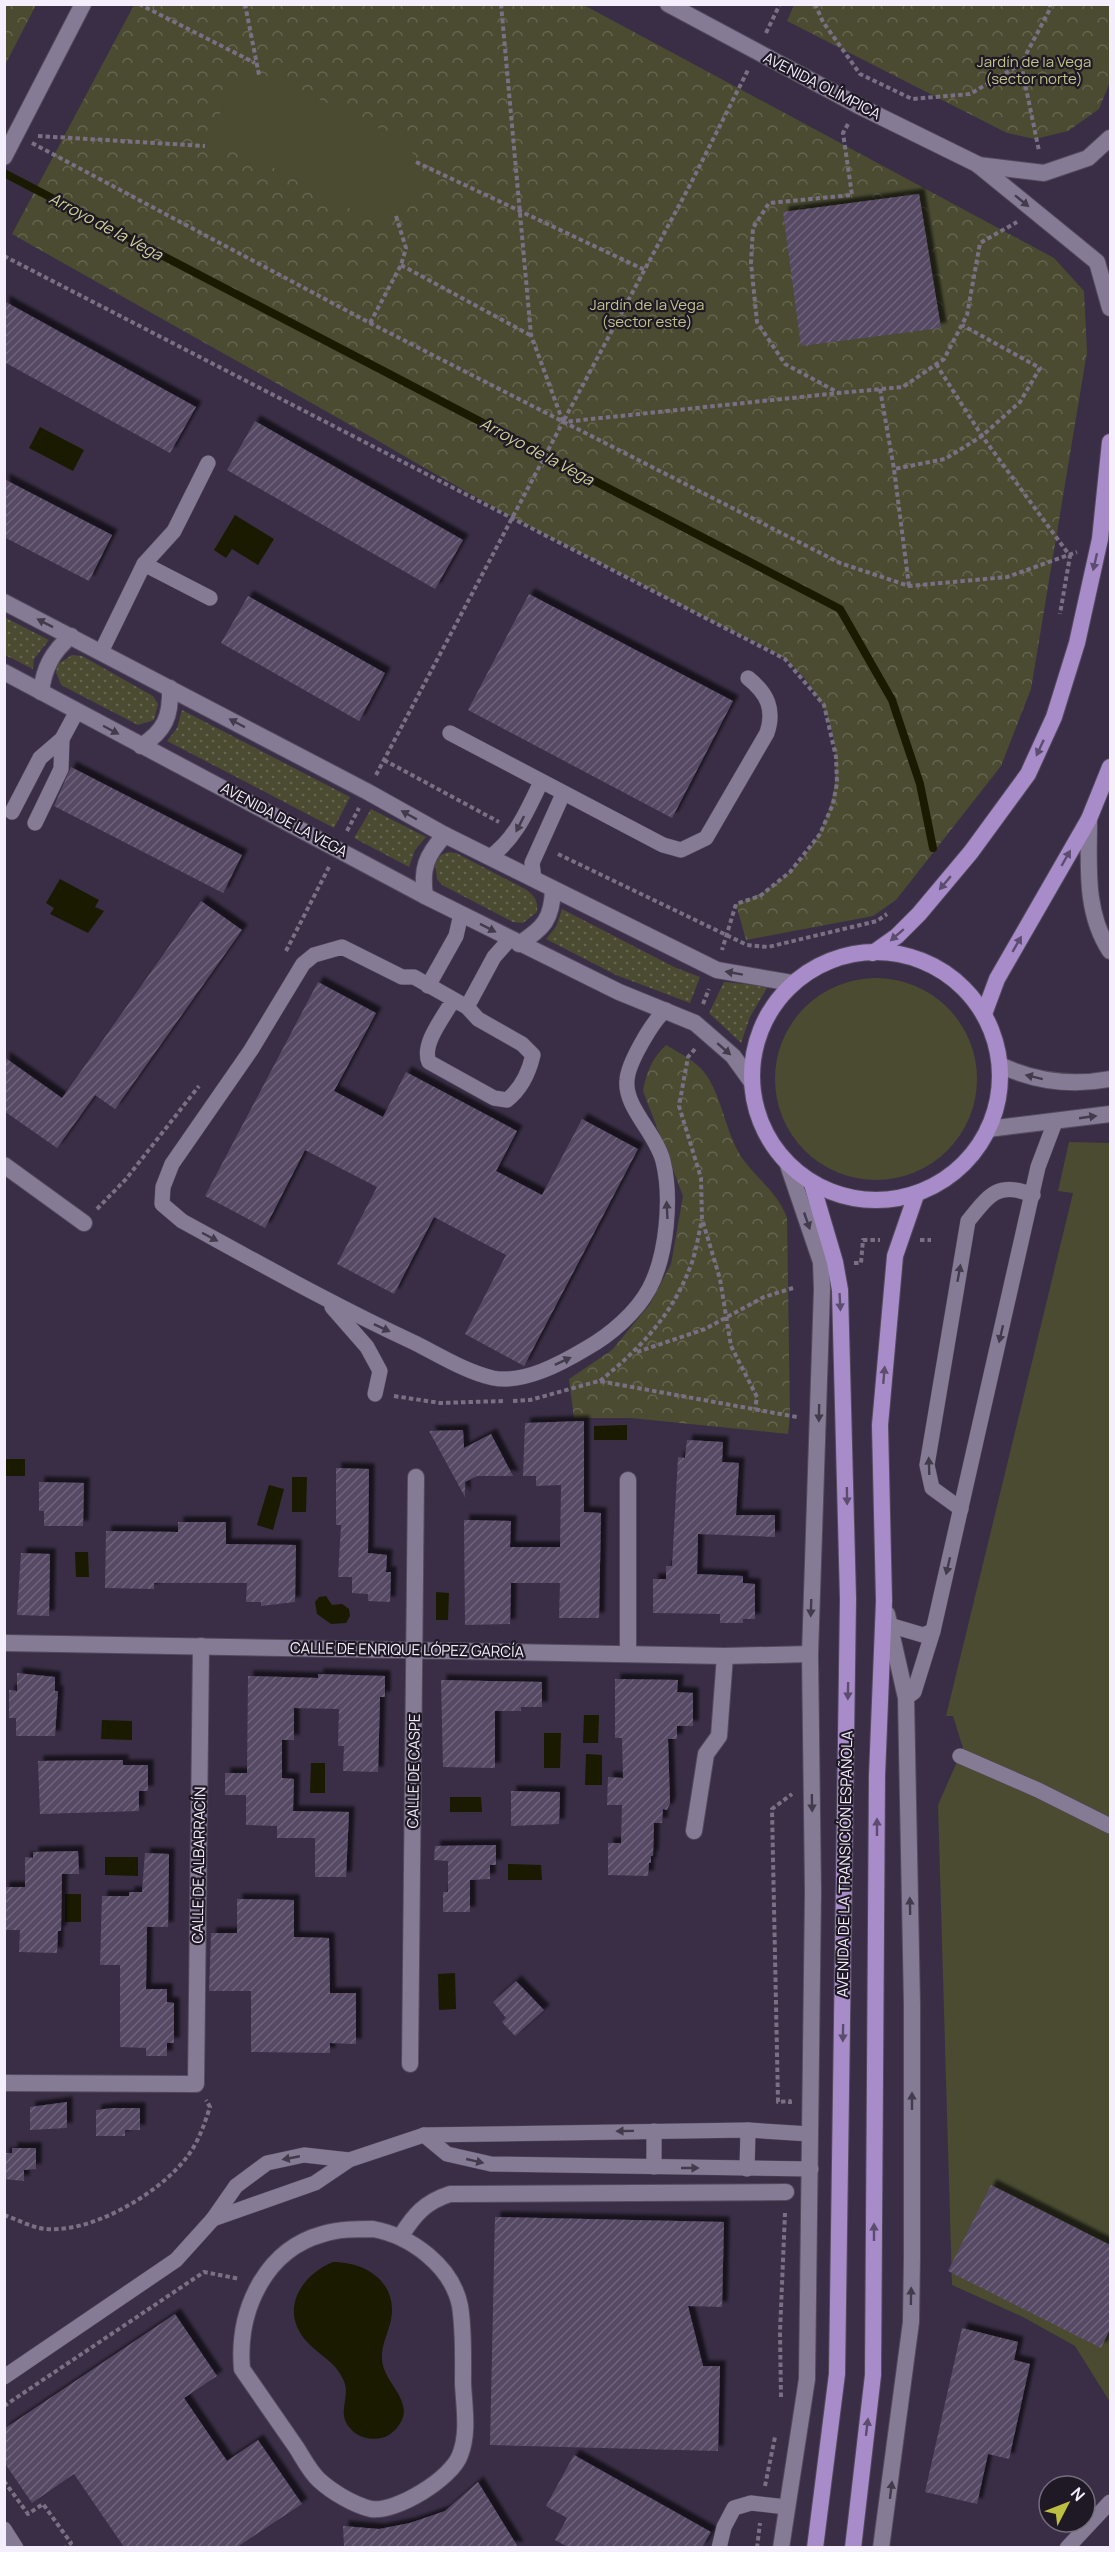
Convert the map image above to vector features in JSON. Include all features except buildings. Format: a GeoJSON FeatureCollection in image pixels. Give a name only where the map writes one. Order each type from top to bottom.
{"type":"FeatureCollection","features":[{"type":"Feature","properties":{"kind":"main road"},"geometry":{"type":"LineString","coordinates":[[873,953],[897,936],[919,914],[971,852],[1028,774],[1054,717],[1077,643],[1100,539],[1110,442]]}},
{"type":"Feature","properties":{"kind":"main road"},"geometry":{"type":"LineString","coordinates":[[984,1014],[997,979],[1089,819],[1110,767]]}},
{"type":"Feature","properties":{"kind":"main road"},"geometry":{"type":"LineString","coordinates":[[873,953],[916,957],[946,972],[967,991],[984,1014],[999,1049],[1002,1093],[982,1146],[954,1176],[916,1195],[860,1201],[812,1184],[788,1166],[763,1130],[751,1081],[760,1030],[773,1006],[792,983],[818,965],[846,955],[873,953]]}},
{"type":"Feature","properties":{"kind":"main road","name":"AVENIDA DE LA TRANSICIÓN ESPAÑOLA"},"geometry":{"type":"LineString","coordinates":[[812,1184],[835,1262],[840,1299],[847,1505],[846,1874],[837,2374],[815,2547]]}},
{"type":"Feature","properties":{"kind":"main road","name":"AVENIDA DE LA TRANSICIÓN ESPAÑOLA"},"geometry":{"type":"LineString","coordinates":[[852,2547],[873,2375],[877,1776],[884,1601],[880,1425],[894,1256],[916,1195]]}},
{"type":"Feature","properties":{"kind":"street"},"geometry":{"type":"LineString","coordinates":[[4,157],[83,4]]}},
{"type":"Feature","properties":{"kind":"street","name":"AVENIDA OLÍMPICA"},"geometry":{"type":"LineString","coordinates":[[668,4],[859,106],[977,164],[1097,262],[1110,308]]}},
{"type":"Feature","properties":{"kind":"street","name":"AVENIDA OLÍMPICA"},"geometry":{"type":"LineString","coordinates":[[977,164],[1044,173],[1088,158],[1110,138]]}},
{"type":"Feature","properties":{"kind":"street"},"geometry":{"type":"LineString","coordinates":[[4,602],[368,792],[445,835],[717,970],[792,983]]}},
{"type":"Feature","properties":{"kind":"street"},"geometry":{"type":"LineString","coordinates":[[41,692],[43,672],[56,649],[71,636]]}},
{"type":"Feature","properties":{"kind":"street","name":"AVENIDA DE LA VEGA"},"geometry":{"type":"LineString","coordinates":[[4,672],[338,848],[425,897],[619,992],[695,1023],[733,1056],[751,1081]]}},
{"type":"Feature","properties":{"kind":"street"},"geometry":{"type":"LineString","coordinates":[[141,746],[155,737],[166,724],[171,708],[170,688]]}},
{"type":"Feature","properties":{"kind":"street"},"geometry":{"type":"LineString","coordinates":[[1089,819],[1091,905],[1099,934],[1110,951]]}},
{"type":"Feature","properties":{"kind":"street"},"geometry":{"type":"LineString","coordinates":[[425,897],[423,881],[425,860],[445,835]]}},
{"type":"Feature","properties":{"kind":"street"},"geometry":{"type":"LineString","coordinates":[[514,941],[538,932],[547,920],[552,908],[553,889]]}},
{"type":"Feature","properties":{"kind":"street"},"geometry":{"type":"LineString","coordinates":[[1000,1065],[1034,1077],[1067,1084],[1110,1079]]}},
{"type":"Feature","properties":{"kind":"street"},"geometry":{"type":"LineString","coordinates":[[988,1129],[1110,1113]]}},
{"type":"Feature","properties":{"kind":"street"},"geometry":{"type":"LineString","coordinates":[[4,1165],[84,1223]]}},
{"type":"Feature","properties":{"kind":"street"},"geometry":{"type":"LineString","coordinates":[[781,2547],[807,2379],[813,1891],[810,1654],[819,1419],[821,1262],[788,1166]]}},
{"type":"Feature","properties":{"kind":"street","name":"CALLE DE CASPE"},"geometry":{"type":"LineString","coordinates":[[410,2064],[416,1477]]}},
{"type":"Feature","properties":{"kind":"street"},"geometry":{"type":"LineString","coordinates":[[628,1480],[628,1653]]}},
{"type":"Feature","properties":{"kind":"street"},"geometry":{"type":"LineString","coordinates":[[881,2547],[911,2322],[912,2005],[906,1698],[884,1601]]}},
{"type":"Feature","properties":{"kind":"street","name":"CALLE DE ENRIQUE LÓPEZ GARCÍA"},"geometry":{"type":"LineString","coordinates":[[4,1643],[724,1656],[810,1654]]}},
{"type":"Feature","properties":{"kind":"street","name":"CALLE DE ALBARRACÍN"},"geometry":{"type":"LineString","coordinates":[[196,2084],[201,1646]]}},
{"type":"Feature","properties":{"kind":"street"},"geometry":{"type":"LineString","coordinates":[[694,1831],[706,1754],[719,1736],[724,1656]]}},
{"type":"Feature","properties":{"kind":"street"},"geometry":{"type":"LineString","coordinates":[[4,2083],[196,2084]]}},
{"type":"Feature","properties":{"kind":"street"},"geometry":{"type":"LineString","coordinates":[[401,2236],[414,2214],[437,2198],[450,2194],[786,2192]]}},
{"type":"Feature","properties":{"kind":"street"},"geometry":{"type":"LineString","coordinates":[[373,2229],[401,2236],[417,2246],[443,2272],[459,2304],[465,2438],[456,2465],[446,2476],[389,2508],[371,2509],[338,2494],[318,2479],[242,2368],[242,2329],[256,2289],[279,2259],[294,2247],[321,2234],[339,2230],[373,2229]]}},
{"type":"Feature","properties":{"kind":"lane"},"geometry":{"type":"LineString","coordinates":[[101,652],[144,564],[174,531],[208,463]]}},
{"type":"Feature","properties":{"kind":"lane"},"geometry":{"type":"LineString","coordinates":[[144,564],[210,598]]}},
{"type":"Feature","properties":{"kind":"lane"},"geometry":{"type":"LineString","coordinates":[[450,734],[663,845],[681,850],[706,838],[761,742],[771,719],[769,704],[762,688],[748,678]]}},
{"type":"Feature","properties":{"kind":"lane"},"geometry":{"type":"LineString","coordinates":[[12,812],[40,758],[62,739],[76,711]]}},
{"type":"Feature","properties":{"kind":"lane"},"geometry":{"type":"LineString","coordinates":[[35,823],[61,769],[62,739]]}},
{"type":"Feature","properties":{"kind":"lane"},"geometry":{"type":"LineString","coordinates":[[490,857],[506,846],[516,833],[541,782]]}},
{"type":"Feature","properties":{"kind":"lane"},"geometry":{"type":"LineString","coordinates":[[534,879],[532,863],[538,845],[563,794]]}},
{"type":"Feature","properties":{"kind":"lane"},"geometry":{"type":"LineString","coordinates":[[429,986],[456,936],[461,914]]}},
{"type":"Feature","properties":{"kind":"lane"},"geometry":{"type":"LineString","coordinates":[[514,941],[494,957],[460,1003],[428,1044],[426,1055],[429,1062],[494,1098],[507,1100],[515,1094],[525,1077],[533,1055],[522,1044],[478,1019],[460,1003],[414,977],[402,977],[342,947],[314,955],[303,964],[251,1050],[172,1164],[163,1187],[162,1204],[182,1221],[324,1298],[461,1366],[494,1378],[513,1377],[564,1361],[596,1343],[621,1323],[649,1289],[662,1250],[668,1218],[663,1160],[640,1114],[630,1103],[627,1079],[654,1019],[666,1010]]}},
{"type":"Feature","properties":{"kind":"lane"},"geometry":{"type":"LineString","coordinates":[[906,1698],[914,1692],[933,1631],[1038,1167],[1055,1122]]}},
{"type":"Feature","properties":{"kind":"lane"},"geometry":{"type":"LineString","coordinates":[[961,1509],[932,1488],[927,1465],[968,1221],[989,1195],[1008,1188],[1033,1196]]}},
{"type":"Feature","properties":{"kind":"lane"},"geometry":{"type":"LineString","coordinates":[[324,1298],[367,1347],[380,1371],[375,1394]]}},
{"type":"Feature","properties":{"kind":"lane"},"geometry":{"type":"LineString","coordinates":[[889,1625],[923,1635],[933,1631]]}},
{"type":"Feature","properties":{"kind":"lane"},"geometry":{"type":"LineString","coordinates":[[960,1756],[1038,1790],[1110,1826]]}},
{"type":"Feature","properties":{"kind":"lane"},"geometry":{"type":"LineString","coordinates":[[213,2218],[315,2183],[349,2160],[424,2135],[748,2130],[810,2134]]}},
{"type":"Feature","properties":{"kind":"lane"},"geometry":{"type":"LineString","coordinates":[[747,2169],[748,2130]]}},
{"type":"Feature","properties":{"kind":"lane"},"geometry":{"type":"LineString","coordinates":[[654,2131],[654,2167]]}},
{"type":"Feature","properties":{"kind":"lane"},"geometry":{"type":"LineString","coordinates":[[424,2135],[447,2154],[491,2164],[811,2169]]}},
{"type":"Feature","properties":{"kind":"lane"},"geometry":{"type":"LineString","coordinates":[[4,2377],[176,2260],[213,2218],[236,2186],[267,2163],[304,2155],[349,2160]]}},
{"type":"Feature","properties":{"kind":"lane"},"geometry":{"type":"LineString","coordinates":[[1067,2547],[1110,2502]]}},
{"type":"Feature","properties":{"kind":"lane"},"geometry":{"type":"LineString","coordinates":[[719,2547],[724,2528],[734,2508],[752,2503],[786,2507]]}},
{"type":"Feature","properties":{"kind":"lane"},"geometry":{"type":"LineString","coordinates":[[4,2529],[16,2547]]}},
{"type":"Feature","properties":{"kind":"path"},"geometry":{"type":"LineString","coordinates":[[139,4],[255,63]]}},
{"type":"Feature","properties":{"kind":"path"},"geometry":{"type":"LineString","coordinates":[[245,4],[259,75]]}},
{"type":"Feature","properties":{"kind":"path"},"geometry":{"type":"LineString","coordinates":[[501,4],[531,335],[563,422]]}},
{"type":"Feature","properties":{"kind":"path"},"geometry":{"type":"LineString","coordinates":[[281,960],[523,496],[645,270],[780,4]]}},
{"type":"Feature","properties":{"kind":"path"},"geometry":{"type":"LineString","coordinates":[[815,4],[823,22],[860,74],[912,99],[970,94],[1021,64],[1050,9],[1050,4]]}},
{"type":"Feature","properties":{"kind":"path"},"geometry":{"type":"LineString","coordinates":[[1021,64],[1044,173]]}},
{"type":"Feature","properties":{"kind":"path"},"geometry":{"type":"LineString","coordinates":[[839,393],[785,363],[757,322],[751,263],[753,228],[769,203],[852,195],[843,133],[859,106]]}},
{"type":"Feature","properties":{"kind":"path"},"geometry":{"type":"LineString","coordinates":[[16,135],[206,146]]}},
{"type":"Feature","properties":{"kind":"path"},"geometry":{"type":"LineString","coordinates":[[16,135],[370,323],[840,563],[909,586],[1007,577],[1070,556]]}},
{"type":"Feature","properties":{"kind":"path"},"geometry":{"type":"LineString","coordinates":[[416,162],[645,270]]}},
{"type":"Feature","properties":{"kind":"path"},"geometry":{"type":"LineString","coordinates":[[563,422],[903,387],[944,359],[967,315],[981,243],[1035,212]]}},
{"type":"Feature","properties":{"kind":"path"},"geometry":{"type":"LineString","coordinates":[[370,323],[401,265],[406,249],[396,216]]}},
{"type":"Feature","properties":{"kind":"path"},"geometry":{"type":"LineString","coordinates":[[4,256],[784,659],[824,705],[836,757],[837,783],[832,804],[820,834],[790,872],[760,896],[736,904],[717,970],[695,1023],[684,1042],[696,1049],[688,1058],[679,1106],[701,1178],[702,1219],[720,1279],[731,1346],[757,1397],[755,1409]]}},
{"type":"Feature","properties":{"kind":"path"},"geometry":{"type":"LineString","coordinates":[[401,265],[531,335]]}},
{"type":"Feature","properties":{"kind":"path"},"geometry":{"type":"LineString","coordinates":[[894,469],[945,459],[982,436],[1020,402],[1040,368],[962,325]]}},
{"type":"Feature","properties":{"kind":"path"},"geometry":{"type":"LineString","coordinates":[[936,364],[982,436],[1070,556],[1058,626]]}},
{"type":"Feature","properties":{"kind":"path"},"geometry":{"type":"LineString","coordinates":[[880,389],[894,469],[909,586]]}},
{"type":"Feature","properties":{"kind":"path"},"geometry":{"type":"LineString","coordinates":[[384,760],[481,811],[516,833]]}},
{"type":"Feature","properties":{"kind":"path"},"geometry":{"type":"LineString","coordinates":[[538,845],[726,937],[747,945],[768,947],[877,921],[893,909]]}},
{"type":"Feature","properties":{"kind":"path"},"geometry":{"type":"LineString","coordinates":[[84,1223],[126,1179],[201,1083]]}},
{"type":"Feature","properties":{"kind":"path"},"geometry":{"type":"LineString","coordinates":[[835,1262],[861,1263],[863,1240],[931,1240]]}},
{"type":"Feature","properties":{"kind":"path"},"geometry":{"type":"LineString","coordinates":[[636,1352],[705,1329],[764,1298],[793,1288]]}},
{"type":"Feature","properties":{"kind":"path"},"geometry":{"type":"LineString","coordinates":[[375,1394],[440,1403],[530,1400],[599,1381],[801,1417]]}},
{"type":"Feature","properties":{"kind":"path"},"geometry":{"type":"LineString","coordinates":[[789,2133],[790,2101],[778,2102],[772,1809],[794,1793]]}},
{"type":"Feature","properties":{"kind":"path"},"geometry":{"type":"LineString","coordinates":[[4,2214],[39,2228],[65,2229],[105,2217],[148,2194],[186,2158],[202,2132],[210,2107],[196,2084]]}},
{"type":"Feature","properties":{"kind":"path"},"geometry":{"type":"LineString","coordinates":[[780,2407],[782,2385],[780,2332],[786,2192]]}},
{"type":"Feature","properties":{"kind":"path"},"geometry":{"type":"LineString","coordinates":[[4,2406],[204,2272],[236,2276],[256,2289]]}},
{"type":"Feature","properties":{"kind":"path"},"geometry":{"type":"LineString","coordinates":[[762,2503],[776,2429]]}},
{"type":"Feature","properties":{"kind":"path"},"geometry":{"type":"LineString","coordinates":[[4,2481],[28,2514],[43,2504],[71,2543],[65,2547]]}},
{"type":"Feature","properties":{"kind":"green space","name":"Jardín de la Vega (sector este)"},"geometry":{"type":"Polygon","coordinates":[[[582,4],[1054,258],[1084,291],[1087,352],[1031,689],[1001,766],[896,900],[873,916],[746,940],[736,904],[772,886],[800,861],[820,830],[833,796],[836,760],[830,724],[813,690],[786,660],[758,643],[494,507],[12,234],[134,5],[582,4]]]}},
{"type":"Feature","properties":{"kind":"green space"},"geometry":{"type":"Polygon","coordinates":[[[4,5],[36,5],[5,65],[4,65],[4,5]]]}},
{"type":"Feature","properties":{"kind":"green space","name":"Jardín de la Vega (sector norte)"},"geometry":{"type":"Polygon","coordinates":[[[794,5],[1110,5],[1110,82],[1099,109],[1068,131],[1035,139],[1007,133],[787,21],[794,5]]]}},
{"type":"Feature","properties":{"kind":"green space"},"geometry":{"type":"Polygon","coordinates":[[[240,71],[282,81],[408,143],[420,170],[419,184],[412,199],[399,211],[375,222],[244,152],[205,146],[240,71]]]}},
{"type":"Feature","properties":{"kind":"green space"},"geometry":{"type":"Polygon","coordinates":[[[4,617],[49,640],[34,659],[33,669],[5,655],[4,617]]]}},
{"type":"Feature","properties":{"kind":"green space"},"geometry":{"type":"Polygon","coordinates":[[[72,655],[82,656],[153,696],[158,704],[154,720],[138,725],[61,685],[56,672],[58,664],[72,655]]]}},
{"type":"Feature","properties":{"kind":"green space"},"geometry":{"type":"Polygon","coordinates":[[[182,710],[350,797],[334,828],[167,741],[177,728],[182,710]]]}},
{"type":"Feature","properties":{"kind":"green space"},"geometry":{"type":"Polygon","coordinates":[[[371,809],[426,837],[415,850],[409,867],[354,838],[371,809]]]}},
{"type":"Feature","properties":{"kind":"green space"},"geometry":{"type":"Polygon","coordinates":[[[448,852],[456,853],[527,890],[535,900],[537,912],[523,923],[513,922],[442,885],[437,879],[435,863],[441,855],[448,852]]]}},
{"type":"Feature","properties":{"kind":"green space"},"geometry":{"type":"Polygon","coordinates":[[[562,909],[674,967],[700,977],[690,1003],[616,975],[546,939],[556,927],[562,909]]]}},
{"type":"Feature","properties":{"kind":"green space"},"geometry":{"type":"Polygon","coordinates":[[[866,978],[886,978],[915,985],[948,1007],[970,1040],[977,1079],[970,1118],[948,1151],[915,1173],[886,1180],[866,1180],[837,1173],[804,1151],[782,1118],[775,1089],[775,1069],[782,1040],[804,1007],[837,985],[866,978]]]}},
{"type":"Feature","properties":{"kind":"green space"},"geometry":{"type":"Polygon","coordinates":[[[724,982],[768,986],[750,1017],[741,1043],[709,1013],[724,982]]]}},
{"type":"Feature","properties":{"kind":"green space"},"geometry":{"type":"Polygon","coordinates":[[[666,1045],[694,1062],[707,1076],[713,1086],[733,1142],[745,1162],[774,1195],[787,1218],[790,1416],[788,1434],[631,1418],[574,1418],[569,1379],[612,1350],[650,1304],[671,1264],[683,1196],[643,1091],[650,1066],[666,1045]]]}},
{"type":"Feature","properties":{"kind":"green space"},"geometry":{"type":"Polygon","coordinates":[[[1069,1142],[1110,1143],[1110,2402],[1075,2346],[1023,2317],[952,2285],[938,1805],[963,1748],[953,1716],[946,1716],[1073,1193],[1058,1191],[1069,1142]]]}},
{"type":"Feature","properties":{"kind":"shaded area"},"geometry":{"type":"Polygon","coordinates":[[[40,427],[84,450],[73,471],[29,448],[40,427]]]}},
{"type":"Feature","properties":{"kind":"shaded area"},"geometry":{"type":"Polygon","coordinates":[[[235,515],[274,539],[258,565],[232,549],[226,558],[214,550],[235,515]]]}},
{"type":"Feature","properties":{"kind":"shaded area"},"geometry":{"type":"Polygon","coordinates":[[[60,879],[99,900],[95,907],[104,911],[88,933],[50,914],[54,908],[46,903],[60,879]]]}},
{"type":"Feature","properties":{"kind":"shaded area"},"geometry":{"type":"Polygon","coordinates":[[[627,1425],[627,1440],[594,1440],[594,1426],[627,1425]]]}},
{"type":"Feature","properties":{"kind":"shaded area"},"geometry":{"type":"Polygon","coordinates":[[[5,1459],[25,1459],[25,1476],[5,1476],[5,1459]]]}},
{"type":"Feature","properties":{"kind":"shaded area"},"geometry":{"type":"Polygon","coordinates":[[[292,1477],[307,1477],[306,1512],[292,1512],[292,1477]]]}},
{"type":"Feature","properties":{"kind":"shaded area"},"geometry":{"type":"Polygon","coordinates":[[[269,1485],[284,1489],[273,1530],[257,1525],[269,1485]]]}},
{"type":"Feature","properties":{"kind":"shaded area"},"geometry":{"type":"Polygon","coordinates":[[[75,1552],[88,1552],[89,1577],[76,1577],[75,1552]]]}},
{"type":"Feature","properties":{"kind":"shaded area"},"geometry":{"type":"Polygon","coordinates":[[[436,1592],[449,1593],[448,1620],[436,1620],[436,1592]]]}},
{"type":"Feature","properties":{"kind":"shaded area"},"geometry":{"type":"Polygon","coordinates":[[[326,1596],[332,1605],[342,1604],[349,1609],[350,1616],[346,1623],[331,1624],[317,1614],[315,1602],[319,1597],[326,1596]]]}},
{"type":"Feature","properties":{"kind":"shaded area"},"geometry":{"type":"Polygon","coordinates":[[[584,1715],[599,1715],[598,1743],[583,1743],[584,1715]]]}},
{"type":"Feature","properties":{"kind":"shaded area"},"geometry":{"type":"Polygon","coordinates":[[[102,1720],[132,1721],[132,1740],[101,1739],[102,1720]]]}},
{"type":"Feature","properties":{"kind":"shaded area"},"geometry":{"type":"Polygon","coordinates":[[[544,1733],[561,1733],[560,1768],[544,1768],[544,1733]]]}},
{"type":"Feature","properties":{"kind":"shaded area"},"geometry":{"type":"Polygon","coordinates":[[[586,1754],[602,1755],[602,1785],[585,1785],[586,1754]]]}},
{"type":"Feature","properties":{"kind":"shaded area"},"geometry":{"type":"Polygon","coordinates":[[[311,1763],[325,1763],[325,1793],[310,1793],[311,1763]]]}},
{"type":"Feature","properties":{"kind":"shaded area"},"geometry":{"type":"Polygon","coordinates":[[[450,1797],[481,1797],[482,1812],[450,1812],[450,1797]]]}},
{"type":"Feature","properties":{"kind":"shaded area"},"geometry":{"type":"Polygon","coordinates":[[[105,1857],[138,1857],[138,1876],[105,1875],[105,1857]]]}},
{"type":"Feature","properties":{"kind":"shaded area"},"geometry":{"type":"Polygon","coordinates":[[[508,1864],[541,1865],[542,1880],[508,1880],[508,1864]]]}},
{"type":"Feature","properties":{"kind":"shaded area"},"geometry":{"type":"Polygon","coordinates":[[[65,1894],[81,1894],[81,1922],[65,1922],[65,1894]]]}},
{"type":"Feature","properties":{"kind":"shaded area"},"geometry":{"type":"Polygon","coordinates":[[[455,1973],[456,2009],[439,2010],[438,1974],[455,1973]]]}},
{"type":"Feature","properties":{"kind":"shaded area"},"geometry":{"type":"Polygon","coordinates":[[[333,2262],[368,2270],[377,2277],[390,2295],[391,2320],[382,2360],[404,2411],[402,2420],[396,2429],[383,2437],[374,2439],[364,2437],[355,2433],[348,2426],[344,2413],[345,2386],[340,2373],[309,2344],[295,2320],[294,2308],[302,2286],[321,2268],[333,2262]]]}},
{"type":"Feature","properties":{"kind":"waterway","name":"Arroyo de la Vega"},"geometry":{"type":"LineString","coordinates":[[4,173],[840,609],[892,700],[920,784],[933,848]]}}]}
